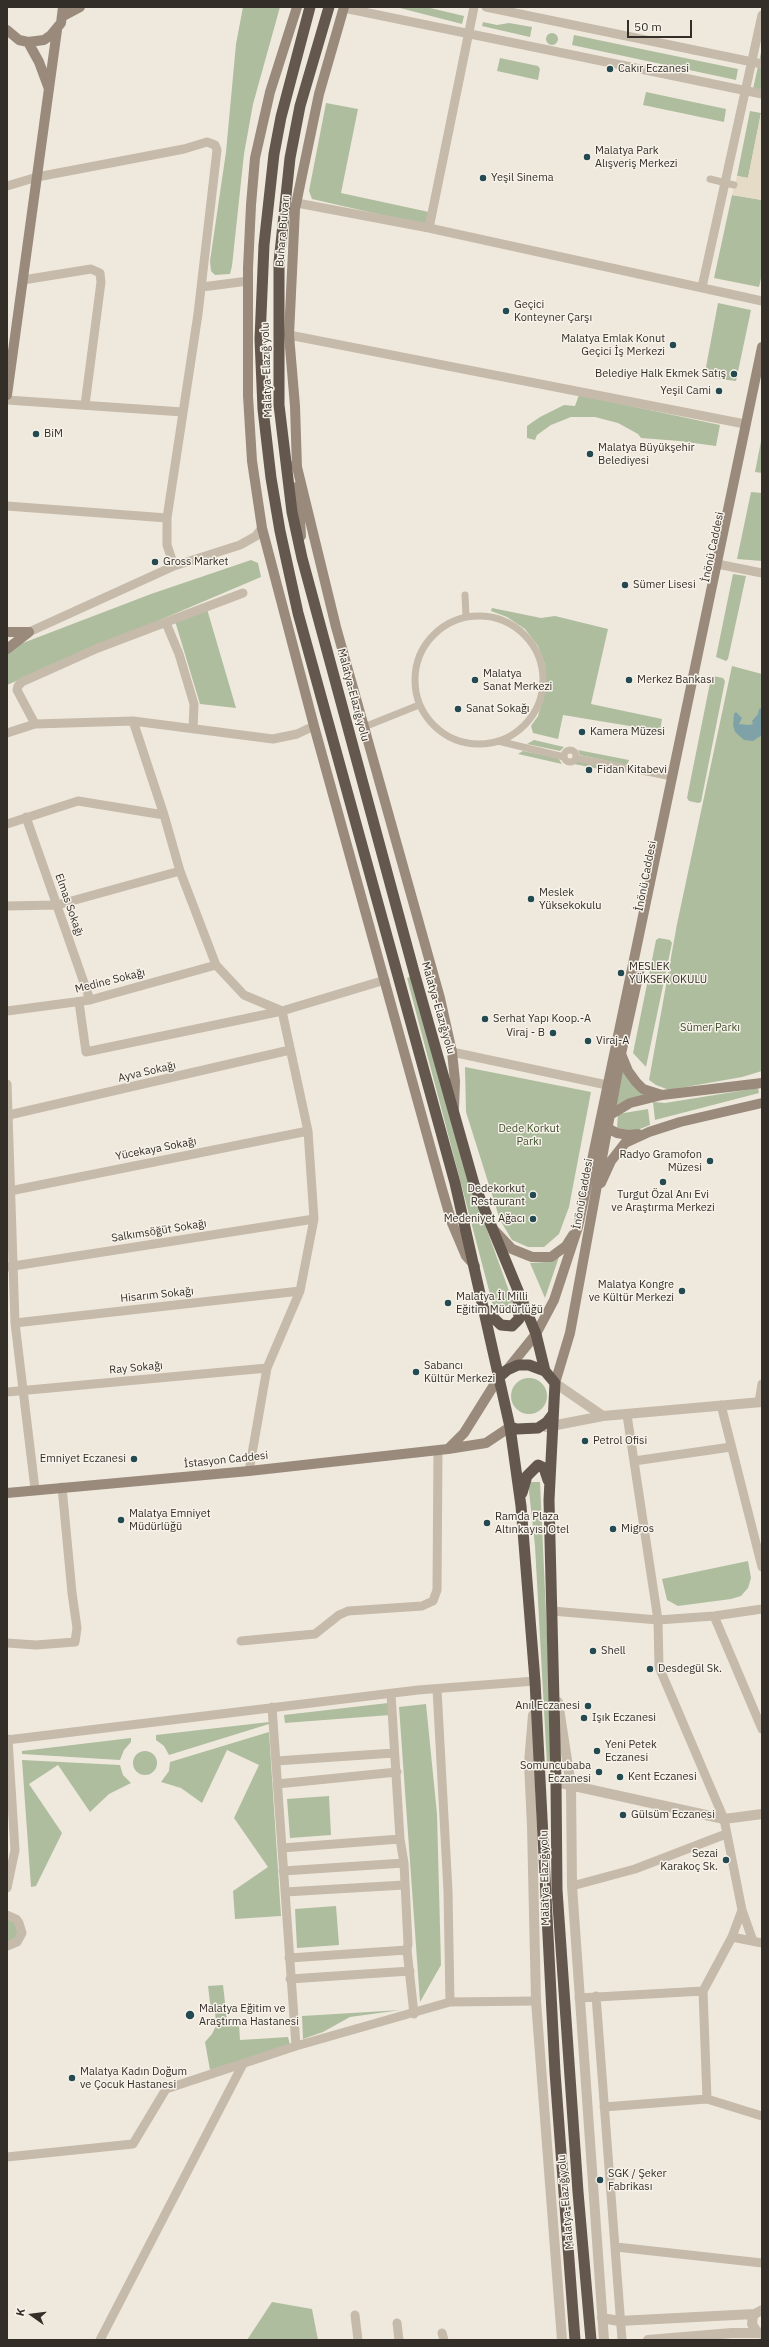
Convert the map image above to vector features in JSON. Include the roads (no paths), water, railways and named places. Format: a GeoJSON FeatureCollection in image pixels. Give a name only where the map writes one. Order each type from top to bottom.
{"type":"FeatureCollection","features":[{"type":"Feature","properties":{"kind":"highway","name":"Malatya-Elazığ yolu"},"geometry":{"type":"LineString","coordinates":[[310,7],[294,62],[277,139],[264,245],[260,339],[263,409],[271,478],[280,531],[298,613],[455,1183],[483,1308],[503,1373]]}},
{"type":"Feature","properties":{"kind":"highway","name":"Malatya-Elazığ yolu"},"geometry":{"type":"LineString","coordinates":[[329,7],[300,106],[289,165],[279,262],[279,405],[292,512],[302,558],[474,1184],[536,1334],[545,1371]]}},
{"type":"Feature","properties":{"kind":"highway"},"geometry":{"type":"LineString","coordinates":[[483,1308],[501,1325],[512,1326],[516,1324],[520,1313],[516,1284]]}},
{"type":"Feature","properties":{"kind":"highway"},"geometry":{"type":"LineString","coordinates":[[518,1365],[529,1365],[545,1371],[555,1383],[553,1414],[538,1428],[517,1429],[510,1426],[503,1373],[518,1365]]}},
{"type":"Feature","properties":{"kind":"highway","name":"Malatya-Elazığ yolu"},"geometry":{"type":"LineString","coordinates":[[553,1414],[549,1500],[554,1677],[557,1890],[578,2192],[591,2340]]}},
{"type":"Feature","properties":{"kind":"highway","name":"Malatya-Elazığ yolu"},"geometry":{"type":"LineString","coordinates":[[510,1426],[521,1506],[536,1695],[555,2064],[575,2340]]}},
{"type":"Feature","properties":{"kind":"highway"},"geometry":{"type":"LineString","coordinates":[[521,1506],[524,1482],[532,1469],[538,1465],[544,1468],[548,1477],[549,1500]]}},
{"type":"Feature","properties":{"kind":"main road"},"geometry":{"type":"LineString","coordinates":[[7,395],[57,30],[63,12],[80,7]]}},
{"type":"Feature","properties":{"kind":"main road"},"geometry":{"type":"LineString","coordinates":[[297,7],[270,92],[255,158],[248,281],[249,402],[252,460],[262,528],[314,726],[452,1223],[466,1256],[474,1266]]}},
{"type":"Feature","properties":{"kind":"main road","name":"Buhara Bulvarı"},"geometry":{"type":"LineString","coordinates":[[296,463],[295,406],[289,335],[296,203],[319,94],[344,8]]}},
{"type":"Feature","properties":{"kind":"main road"},"geometry":{"type":"LineString","coordinates":[[8,33],[28,42],[44,40],[57,30]]}},
{"type":"Feature","properties":{"kind":"main road"},"geometry":{"type":"LineString","coordinates":[[28,42],[39,62],[49,90]]}},
{"type":"Feature","properties":{"kind":"main road","name":"İnönü Caddesi"},"geometry":{"type":"LineString","coordinates":[[555,1383],[570,1333],[621,1054],[719,564],[745,424],[762,347]]}},
{"type":"Feature","properties":{"kind":"main road","name":"İnönü Caddesi"},"geometry":{"type":"LineString","coordinates":[[578,1227],[620,1022],[640,938],[672,777],[762,373]]}},
{"type":"Feature","properties":{"kind":"main road"},"geometry":{"type":"LineString","coordinates":[[296,463],[302,558]]}},
{"type":"Feature","properties":{"kind":"main road"},"geometry":{"type":"LineString","coordinates":[[296,463],[314,544],[440,998],[452,1052],[455,1081],[454,1111]]}},
{"type":"Feature","properties":{"kind":"main road"},"geometry":{"type":"LineString","coordinates":[[7,632],[29,632]]}},
{"type":"Feature","properties":{"kind":"main road"},"geometry":{"type":"LineString","coordinates":[[7,649],[29,632]]}},
{"type":"Feature","properties":{"kind":"main road"},"geometry":{"type":"LineString","coordinates":[[621,1054],[628,1070],[643,1089],[662,1095]]}},
{"type":"Feature","properties":{"kind":"main road"},"geometry":{"type":"LineString","coordinates":[[762,1083],[662,1095],[630,1103],[610,1113],[600,1121],[617,1133],[629,1135],[648,1132],[718,1112],[762,1102]]}},
{"type":"Feature","properties":{"kind":"main road"},"geometry":{"type":"LineString","coordinates":[[596,1193],[611,1161],[625,1143],[648,1132]]}},
{"type":"Feature","properties":{"kind":"main road"},"geometry":{"type":"LineString","coordinates":[[492,1228],[512,1249],[532,1257],[551,1257],[566,1246],[578,1227]]}},
{"type":"Feature","properties":{"kind":"main road"},"geometry":{"type":"LineString","coordinates":[[443,1449],[464,1433],[503,1373],[536,1334],[554,1300],[578,1227]]}},
{"type":"Feature","properties":{"kind":"main road","name":"İstasyon Caddesi"},"geometry":{"type":"LineString","coordinates":[[7,1493],[35,1489],[249,1471],[443,1449],[486,1443],[510,1426]]}},
{"type":"Feature","properties":{"kind":"street"},"geometry":{"type":"LineString","coordinates":[[429,228],[474,7]]}},
{"type":"Feature","properties":{"kind":"street"},"geometry":{"type":"LineString","coordinates":[[486,7],[762,64]]}},
{"type":"Feature","properties":{"kind":"street"},"geometry":{"type":"LineString","coordinates":[[344,8],[762,94]]}},
{"type":"Feature","properties":{"kind":"street"},"geometry":{"type":"LineString","coordinates":[[702,287],[762,15]]}},
{"type":"Feature","properties":{"kind":"street"},"geometry":{"type":"LineString","coordinates":[[7,186],[37,176],[184,149],[207,142],[215,145],[217,150],[217,163],[202,287],[167,518],[167,545],[174,566]]}},
{"type":"Feature","properties":{"kind":"street"},"geometry":{"type":"LineString","coordinates":[[710,179],[734,185]]}},
{"type":"Feature","properties":{"kind":"street"},"geometry":{"type":"LineString","coordinates":[[296,203],[429,228],[762,300]]}},
{"type":"Feature","properties":{"kind":"street"},"geometry":{"type":"LineString","coordinates":[[23,280],[91,269],[100,273],[101,282],[85,405]]}},
{"type":"Feature","properties":{"kind":"street"},"geometry":{"type":"LineString","coordinates":[[202,287],[248,281]]}},
{"type":"Feature","properties":{"kind":"street"},"geometry":{"type":"LineString","coordinates":[[289,335],[745,424]]}},
{"type":"Feature","properties":{"kind":"street"},"geometry":{"type":"LineString","coordinates":[[7,400],[183,412]]}},
{"type":"Feature","properties":{"kind":"street"},"geometry":{"type":"LineString","coordinates":[[7,506],[167,518]]}},
{"type":"Feature","properties":{"kind":"street"},"geometry":{"type":"LineString","coordinates":[[29,632],[174,566],[240,545],[256,536],[262,528]]}},
{"type":"Feature","properties":{"kind":"street"},"geometry":{"type":"LineString","coordinates":[[719,564],[762,573]]}},
{"type":"Feature","properties":{"kind":"street"},"geometry":{"type":"LineString","coordinates":[[35,724],[17,690],[18,686],[22,682],[98,648],[243,593]]}},
{"type":"Feature","properties":{"kind":"street"},"geometry":{"type":"LineString","coordinates":[[465,595],[466,616]]}},
{"type":"Feature","properties":{"kind":"street"},"geometry":{"type":"LineString","coordinates":[[466,616],[486,616],[499,619],[522,632],[535,648],[542,667],[543,687],[537,707],[526,724],[510,736],[498,741],[474,745],[456,741],[440,732],[426,718],[419,705],[414,680],[418,658],[428,639],[445,624],[466,616]]}},
{"type":"Feature","properties":{"kind":"street"},"geometry":{"type":"LineString","coordinates":[[166,623],[179,654],[194,704],[193,729]]}},
{"type":"Feature","properties":{"kind":"street"},"geometry":{"type":"LineString","coordinates":[[364,727],[419,705]]}},
{"type":"Feature","properties":{"kind":"street"},"geometry":{"type":"LineString","coordinates":[[7,733],[35,724],[133,721],[274,739],[297,734],[314,726]]}},
{"type":"Feature","properties":{"kind":"street"},"geometry":{"type":"LineString","coordinates":[[133,721],[164,814],[180,871],[216,965],[244,995],[282,1011]]}},
{"type":"Feature","properties":{"kind":"street"},"geometry":{"type":"LineString","coordinates":[[498,741],[564,757],[569,762],[576,758],[672,777]]}},
{"type":"Feature","properties":{"kind":"street"},"geometry":{"type":"LineString","coordinates":[[7,824],[78,801],[164,814]]}},
{"type":"Feature","properties":{"kind":"street","name":"Elmas Sokağı"},"geometry":{"type":"LineString","coordinates":[[26,817],[90,1000]]}},
{"type":"Feature","properties":{"kind":"street"},"geometry":{"type":"LineString","coordinates":[[7,906],[56,905],[180,871]]}},
{"type":"Feature","properties":{"kind":"street","name":"Medine Sokağı"},"geometry":{"type":"LineString","coordinates":[[7,1011],[90,1000],[216,965]]}},
{"type":"Feature","properties":{"kind":"street"},"geometry":{"type":"LineString","coordinates":[[79,1002],[86,1052],[282,1011],[385,980]]}},
{"type":"Feature","properties":{"kind":"street"},"geometry":{"type":"LineString","coordinates":[[249,1471],[267,1368],[300,1291],[314,1219],[308,1131],[282,1011]]}},
{"type":"Feature","properties":{"kind":"street","name":"Ayva Sokağı"},"geometry":{"type":"LineString","coordinates":[[8,1114],[290,1050]]}},
{"type":"Feature","properties":{"kind":"street"},"geometry":{"type":"LineString","coordinates":[[452,1052],[607,1085]]}},
{"type":"Feature","properties":{"kind":"street"},"geometry":{"type":"LineString","coordinates":[[7,1084],[11,1266],[15,1324],[35,1489]]}},
{"type":"Feature","properties":{"kind":"street","name":"Yücekaya Sokağı"},"geometry":{"type":"LineString","coordinates":[[10,1191],[308,1131]]}},
{"type":"Feature","properties":{"kind":"street","name":"Salkımsöğüt Sokağı"},"geometry":{"type":"LineString","coordinates":[[11,1266],[314,1219]]}},
{"type":"Feature","properties":{"kind":"street","name":"Hisarım Sokağı"},"geometry":{"type":"LineString","coordinates":[[15,1324],[300,1291]]}},
{"type":"Feature","properties":{"kind":"street","name":"Ray Sokağı"},"geometry":{"type":"LineString","coordinates":[[7,1392],[267,1368]]}},
{"type":"Feature","properties":{"kind":"street"},"geometry":{"type":"LineString","coordinates":[[555,1383],[603,1416]]}},
{"type":"Feature","properties":{"kind":"street"},"geometry":{"type":"LineString","coordinates":[[538,1428],[553,1427],[603,1416],[760,1402],[762,1384]]}},
{"type":"Feature","properties":{"kind":"street"},"geometry":{"type":"LineString","coordinates":[[721,1405],[762,1567]]}},
{"type":"Feature","properties":{"kind":"street"},"geometry":{"type":"LineString","coordinates":[[627,1415],[658,1620],[659,1668],[724,1819],[742,1910],[758,1942]]}},
{"type":"Feature","properties":{"kind":"street"},"geometry":{"type":"LineString","coordinates":[[634,1461],[731,1447]]}},
{"type":"Feature","properties":{"kind":"street"},"geometry":{"type":"LineString","coordinates":[[241,1641],[315,1634],[339,1615],[348,1611],[422,1606],[433,1601],[437,1590],[443,1449]]}},
{"type":"Feature","properties":{"kind":"street"},"geometry":{"type":"LineString","coordinates":[[7,1643],[36,1645],[75,1642],[77,1628],[72,1593],[62,1487]]}},
{"type":"Feature","properties":{"kind":"street"},"geometry":{"type":"LineString","coordinates":[[552,1610],[658,1620],[714,1616],[762,1609]]}},
{"type":"Feature","properties":{"kind":"street"},"geometry":{"type":"LineString","coordinates":[[714,1616],[761,1723]]}},
{"type":"Feature","properties":{"kind":"street"},"geometry":{"type":"LineString","coordinates":[[554,1677],[571,1786],[572,1886],[578,1998],[604,2340]]}},
{"type":"Feature","properties":{"kind":"street"},"geometry":{"type":"LineString","coordinates":[[7,1888],[14,1850],[8,1740],[272,1707],[437,1689],[535,1681]]}},
{"type":"Feature","properties":{"kind":"street"},"geometry":{"type":"LineString","coordinates":[[437,1689],[448,1891],[450,2002]]}},
{"type":"Feature","properties":{"kind":"street"},"geometry":{"type":"LineString","coordinates":[[391,1694],[400,1839],[404,1863],[408,1944],[406,1950],[410,1971],[414,2014]]}},
{"type":"Feature","properties":{"kind":"street"},"geometry":{"type":"LineString","coordinates":[[536,1695],[529,1763],[536,2001],[562,2340]]}},
{"type":"Feature","properties":{"kind":"street"},"geometry":{"type":"LineString","coordinates":[[272,1707],[290,1979],[296,2046]]}},
{"type":"Feature","properties":{"kind":"street"},"geometry":{"type":"LineString","coordinates":[[276,1761],[394,1753]]}},
{"type":"Feature","properties":{"kind":"street"},"geometry":{"type":"LineString","coordinates":[[277,1784],[397,1772]]}},
{"type":"Feature","properties":{"kind":"street"},"geometry":{"type":"LineString","coordinates":[[556,1782],[724,1819],[762,1814]]}},
{"type":"Feature","properties":{"kind":"street"},"geometry":{"type":"LineString","coordinates":[[572,1886],[635,1870],[726,1834]]}},
{"type":"Feature","properties":{"kind":"street"},"geometry":{"type":"LineString","coordinates":[[282,1848],[400,1839]]}},
{"type":"Feature","properties":{"kind":"street"},"geometry":{"type":"LineString","coordinates":[[283,1871],[404,1863]]}},
{"type":"Feature","properties":{"kind":"street"},"geometry":{"type":"LineString","coordinates":[[285,1892],[404,1885]]}},
{"type":"Feature","properties":{"kind":"street"},"geometry":{"type":"LineString","coordinates":[[707,2099],[703,1991],[732,1937],[742,1910]]}},
{"type":"Feature","properties":{"kind":"street"},"geometry":{"type":"LineString","coordinates":[[7,1916],[16,1919],[19,1922],[22,1932],[18,1942],[7,1946]]}},
{"type":"Feature","properties":{"kind":"street"},"geometry":{"type":"LineString","coordinates":[[732,1937],[758,1942]]}},
{"type":"Feature","properties":{"kind":"street"},"geometry":{"type":"LineString","coordinates":[[289,1958],[406,1950]]}},
{"type":"Feature","properties":{"kind":"street"},"geometry":{"type":"LineString","coordinates":[[290,1979],[410,1971]]}},
{"type":"Feature","properties":{"kind":"street"},"geometry":{"type":"LineString","coordinates":[[578,1998],[703,1991]]}},
{"type":"Feature","properties":{"kind":"street"},"geometry":{"type":"LineString","coordinates":[[596,1996],[616,2247],[619,2321],[622,2340]]}},
{"type":"Feature","properties":{"kind":"street"},"geometry":{"type":"LineString","coordinates":[[7,2157],[133,2144],[166,2089],[296,2046],[414,2014],[450,2002],[536,2001]]}},
{"type":"Feature","properties":{"kind":"street"},"geometry":{"type":"LineString","coordinates":[[100,2340],[243,2064]]}},
{"type":"Feature","properties":{"kind":"street"},"geometry":{"type":"LineString","coordinates":[[604,2107],[707,2099],[762,2116]]}},
{"type":"Feature","properties":{"kind":"street"},"geometry":{"type":"LineString","coordinates":[[616,2247],[762,2263]]}},
{"type":"Feature","properties":{"kind":"street"},"geometry":{"type":"LineString","coordinates":[[602,2318],[619,2321],[759,2310]]}},
{"type":"Feature","properties":{"kind":"street"},"geometry":{"type":"LineString","coordinates":[[759,2310],[752,2324],[760,2335]]}},
{"type":"Feature","properties":{"kind":"street"},"geometry":{"type":"LineString","coordinates":[[355,2315],[358,2340]]}},
{"type":"Feature","properties":{"kind":"street"},"geometry":{"type":"LineString","coordinates":[[397,2323],[399,2340]]}},
{"type":"Feature","properties":{"kind":"street"},"geometry":{"type":"LineString","coordinates":[[648,2340],[732,2333],[760,2335]]}},
{"type":"Feature","properties":{"kind":"street"},"geometry":{"type":"LineString","coordinates":[[732,2333],[741,2340]]}},
{"type":"Feature","properties":{"kind":"water"},"geometry":{"type":"Polygon","coordinates":[[[762,708],[762,735],[753,741],[744,740],[735,732],[733,725],[734,714],[736,712],[742,718],[739,724],[749,725],[753,724],[752,721],[758,714],[759,709],[762,708]]]}},
{"type":"Feature","properties":{"kind":"place","name":"Cakır Eczanesi"},"geometry":{"type":"Point","coordinates":[610,69]}},
{"type":"Feature","properties":{"kind":"place","name":"Malatya Park Alışveriş Merkezi"},"geometry":{"type":"Point","coordinates":[587,157]}},
{"type":"Feature","properties":{"kind":"place","name":"Yeşil Sinema"},"geometry":{"type":"Point","coordinates":[483,178]}},
{"type":"Feature","properties":{"kind":"place","name":"Geçici Konteyner Çarşı"},"geometry":{"type":"Point","coordinates":[506,311]}},
{"type":"Feature","properties":{"kind":"place","name":"Malatya Emlak Konut Geçici İş Merkezi"},"geometry":{"type":"Point","coordinates":[673,345]}},
{"type":"Feature","properties":{"kind":"place","name":"Belediye Halk Ekmek Satış"},"geometry":{"type":"Point","coordinates":[734,374]}},
{"type":"Feature","properties":{"kind":"place","name":"Yeşil Cami"},"geometry":{"type":"Point","coordinates":[719,391]}},
{"type":"Feature","properties":{"kind":"place","name":"BiM"},"geometry":{"type":"Point","coordinates":[36,434]}},
{"type":"Feature","properties":{"kind":"place","name":"Malatya Büyükşehir Belediyesi"},"geometry":{"type":"Point","coordinates":[590,454]}},
{"type":"Feature","properties":{"kind":"place","name":"Gross Market"},"geometry":{"type":"Point","coordinates":[155,562]}},
{"type":"Feature","properties":{"kind":"place","name":"Sümer Lisesi"},"geometry":{"type":"Point","coordinates":[625,585]}},
{"type":"Feature","properties":{"kind":"place","name":"Malatya Sanat Merkezi"},"geometry":{"type":"Point","coordinates":[475,680]}},
{"type":"Feature","properties":{"kind":"place","name":"Merkez Bankası"},"geometry":{"type":"Point","coordinates":[629,680]}},
{"type":"Feature","properties":{"kind":"place","name":"Sanat Sokağı"},"geometry":{"type":"Point","coordinates":[458,709]}},
{"type":"Feature","properties":{"kind":"place","name":"Kamera Müzesi"},"geometry":{"type":"Point","coordinates":[582,732]}},
{"type":"Feature","properties":{"kind":"place","name":"Fidan Kitabevi"},"geometry":{"type":"Point","coordinates":[589,770]}},
{"type":"Feature","properties":{"kind":"place","name":"Meslek Yüksekokulu"},"geometry":{"type":"Point","coordinates":[531,899]}},
{"type":"Feature","properties":{"kind":"place","name":"MESLEK YÜKSEK OKULU"},"geometry":{"type":"Point","coordinates":[621,973]}},
{"type":"Feature","properties":{"kind":"place","name":"Serhat Yapı Koop.-A"},"geometry":{"type":"Point","coordinates":[485,1019]}},
{"type":"Feature","properties":{"kind":"place","name":"Viraj - B"},"geometry":{"type":"Point","coordinates":[553,1033]}},
{"type":"Feature","properties":{"kind":"place","name":"Viraj-A"},"geometry":{"type":"Point","coordinates":[588,1041]}},
{"type":"Feature","properties":{"kind":"place","name":"Radyo Gramofon Müzesi"},"geometry":{"type":"Point","coordinates":[710,1161]}},
{"type":"Feature","properties":{"kind":"place","name":"Turgut Özal Anı Evi ve Araştırma Merkezi"},"geometry":{"type":"Point","coordinates":[663,1182]}},
{"type":"Feature","properties":{"kind":"place","name":"Dedekorkut Restaurant"},"geometry":{"type":"Point","coordinates":[533,1195]}},
{"type":"Feature","properties":{"kind":"place","name":"Medeniyet Ağacı"},"geometry":{"type":"Point","coordinates":[533,1219]}},
{"type":"Feature","properties":{"kind":"place","name":"Malatya Kongre ve Kültür Merkezi"},"geometry":{"type":"Point","coordinates":[682,1291]}},
{"type":"Feature","properties":{"kind":"place","name":"Malatya İl Milli Eğitim Müdürlüğü"},"geometry":{"type":"Point","coordinates":[448,1303]}},
{"type":"Feature","properties":{"kind":"place","name":"Sabancı Kültür Merkezi"},"geometry":{"type":"Point","coordinates":[416,1372]}},
{"type":"Feature","properties":{"kind":"place","name":"Petrol Ofisi"},"geometry":{"type":"Point","coordinates":[585,1441]}},
{"type":"Feature","properties":{"kind":"place","name":"Emniyet Eczanesi"},"geometry":{"type":"Point","coordinates":[134,1459]}},
{"type":"Feature","properties":{"kind":"place","name":"Malatya Emniyet Müdürlüğü"},"geometry":{"type":"Point","coordinates":[121,1520]}},
{"type":"Feature","properties":{"kind":"place","name":"Ramda Plaza Altınkayısı Otel"},"geometry":{"type":"Point","coordinates":[487,1523]}},
{"type":"Feature","properties":{"kind":"place","name":"Migros"},"geometry":{"type":"Point","coordinates":[613,1529]}},
{"type":"Feature","properties":{"kind":"place","name":"Shell"},"geometry":{"type":"Point","coordinates":[593,1651]}},
{"type":"Feature","properties":{"kind":"place","name":"Desdegül Sk."},"geometry":{"type":"Point","coordinates":[650,1669]}},
{"type":"Feature","properties":{"kind":"place","name":"Anıl Eczanesi"},"geometry":{"type":"Point","coordinates":[588,1706]}},
{"type":"Feature","properties":{"kind":"place","name":"Işık Eczanesi"},"geometry":{"type":"Point","coordinates":[584,1718]}},
{"type":"Feature","properties":{"kind":"place","name":"Yeni Petek Eczanesi"},"geometry":{"type":"Point","coordinates":[597,1751]}},
{"type":"Feature","properties":{"kind":"place","name":"Somuncubaba Eczanesi"},"geometry":{"type":"Point","coordinates":[599,1772]}},
{"type":"Feature","properties":{"kind":"place","name":"Kent Eczanesi"},"geometry":{"type":"Point","coordinates":[620,1777]}},
{"type":"Feature","properties":{"kind":"place","name":"Gülsüm Eczanesi"},"geometry":{"type":"Point","coordinates":[623,1815]}},
{"type":"Feature","properties":{"kind":"place","name":"Sezai Karakoç Sk."},"geometry":{"type":"Point","coordinates":[726,1860]}},
{"type":"Feature","properties":{"kind":"place","name":"Malatya Eğitim ve Araştırma Hastanesi"},"geometry":{"type":"Point","coordinates":[190,2015]}},
{"type":"Feature","properties":{"kind":"place","name":"Malatya Kadın Doğum ve Çocuk Hastanesi"},"geometry":{"type":"Point","coordinates":[72,2078]}},
{"type":"Feature","properties":{"kind":"place","name":"SGK / Şeker Fabrikası"},"geometry":{"type":"Point","coordinates":[600,2180]}},
{"type":"Feature","properties":{"kind":"park label","name":"Sümer Parkı"},"geometry":{"type":"Point","coordinates":[710,1028]}},
{"type":"Feature","properties":{"kind":"park label","name":"Dede Korkut Parkı"},"geometry":{"type":"Point","coordinates":[529,1135]}}]}
